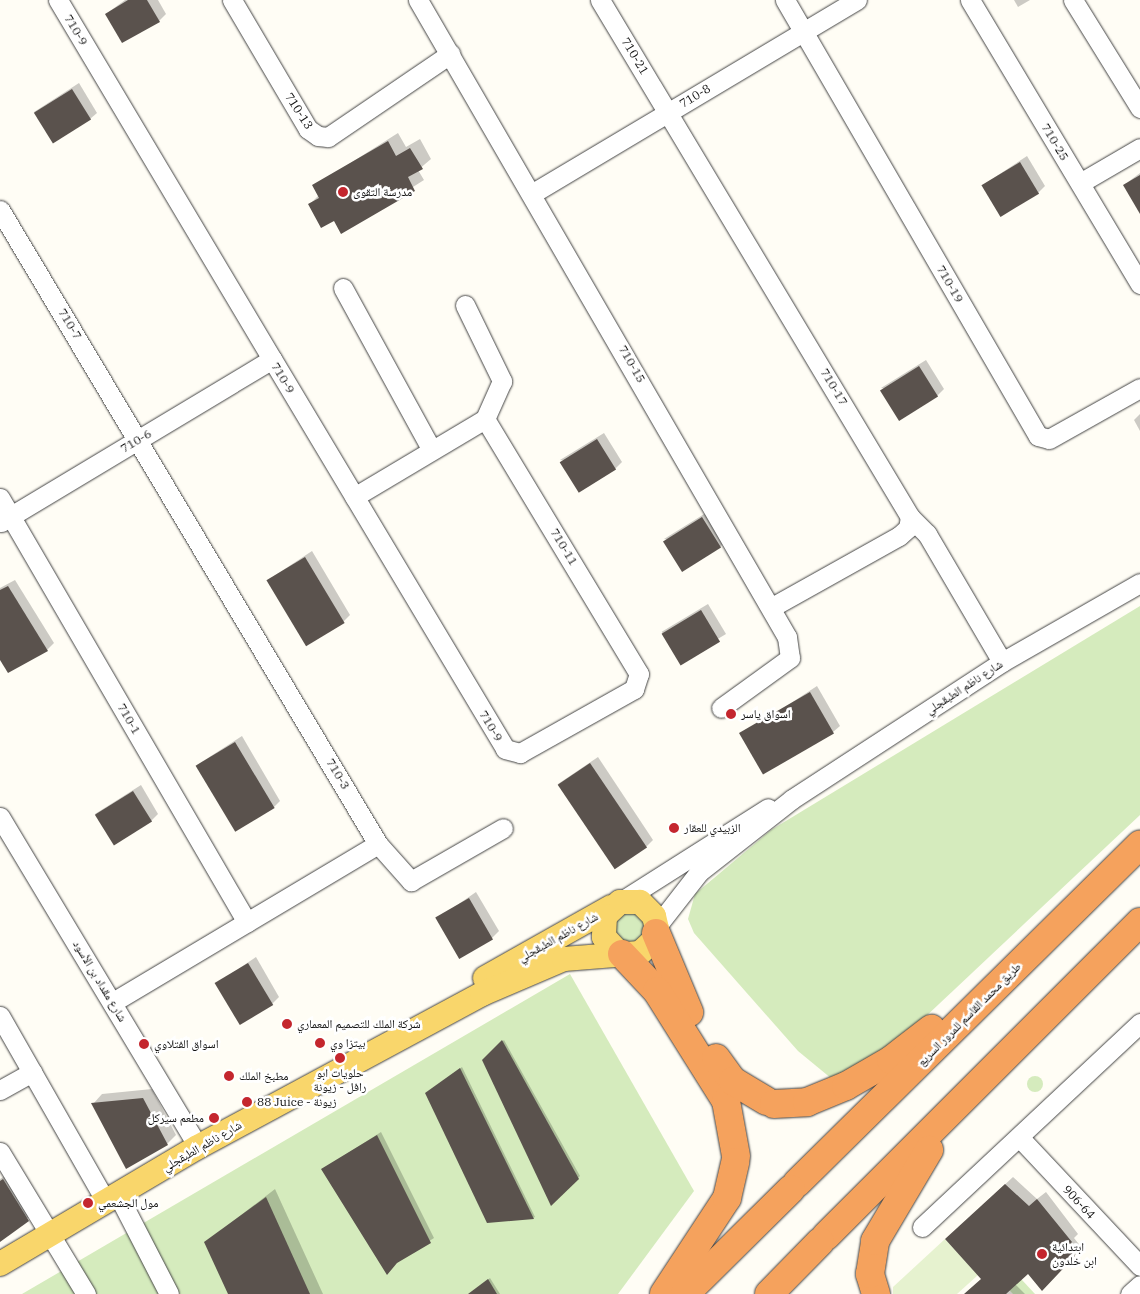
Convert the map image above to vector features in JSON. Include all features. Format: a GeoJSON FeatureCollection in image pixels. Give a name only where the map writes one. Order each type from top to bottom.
{"type":"FeatureCollection","features":[{"type":"Feature","properties":{"kind":"highway","name":"طريق محمد القاسم للمرور السريع"},"geometry":{"type":"LineString","coordinates":[[685,1294],[1140,845]]}},
{"type":"Feature","properties":{"kind":"highway"},"geometry":{"type":"LineString","coordinates":[[656,929],[681,999],[725,1072],[745,1092],[770,1102],[807,1102],[891,1060],[1067,916]]}},
{"type":"Feature","properties":{"kind":"highway"},"geometry":{"type":"LineString","coordinates":[[769,1294],[1140,922]]}},
{"type":"Feature","properties":{"kind":"highway"},"geometry":{"type":"LineString","coordinates":[[620,953],[657,991],[726,1101],[736,1159],[727,1198],[664,1294]]}},
{"type":"Feature","properties":{"kind":"highway"},"geometry":{"type":"LineString","coordinates":[[876,1294],[871,1255],[882,1227],[917,1167],[990,1072]]}},
{"type":"Feature","properties":{"kind":"main road"},"geometry":{"type":"LineString","coordinates":[[616,905],[644,905],[656,929],[640,953],[620,953],[603,932],[616,905]]}},
{"type":"Feature","properties":{"kind":"main road","name":"شارع ناظم الطبقجلي"},"geometry":{"type":"LineString","coordinates":[[432,1018],[495,972],[616,905]]}},
{"type":"Feature","properties":{"kind":"main road","name":"شارع ناظم الطبقجلي"},"geometry":{"type":"LineString","coordinates":[[0,1264],[198,1147],[432,1018],[547,964],[620,953]]}},
{"type":"Feature","properties":{"kind":"street","name":"710-9"},"geometry":{"type":"LineString","coordinates":[[58,0],[354,497],[511,753]]}},
{"type":"Feature","properties":{"kind":"street","name":"710-13"},"geometry":{"type":"LineString","coordinates":[[232,0],[308,129],[318,136],[328,137],[450,54]]}},
{"type":"Feature","properties":{"kind":"street","name":"710-15"},"geometry":{"type":"LineString","coordinates":[[418,0],[533,193],[772,607],[792,656],[722,708]]}},
{"type":"Feature","properties":{"kind":"street","name":"710-21"},"geometry":{"type":"LineString","coordinates":[[600,0],[669,112]]}},
{"type":"Feature","properties":{"kind":"street","name":"710-19"},"geometry":{"type":"LineString","coordinates":[[785,0],[1038,436],[1049,439],[1140,388]]}},
{"type":"Feature","properties":{"kind":"street","name":"710-8"},"geometry":{"type":"LineString","coordinates":[[533,193],[857,0]]}},
{"type":"Feature","properties":{"kind":"street","name":"710-25"},"geometry":{"type":"LineString","coordinates":[[970,0],[1140,284]]}},
{"type":"Feature","properties":{"kind":"street"},"geometry":{"type":"LineString","coordinates":[[1073,0],[1140,108]]}},
{"type":"Feature","properties":{"kind":"street","name":"710-17"},"geometry":{"type":"LineString","coordinates":[[669,112],[910,517],[926,534],[1002,662]]}},
{"type":"Feature","properties":{"kind":"street"},"geometry":{"type":"LineString","coordinates":[[1080,183],[1140,148]]}},
{"type":"Feature","properties":{"kind":"street","name":"710-7"},"geometry":{"type":"LineString","coordinates":[[0,210],[140,439]]}},
{"type":"Feature","properties":{"kind":"street"},"geometry":{"type":"LineString","coordinates":[[343,288],[431,449]]}},
{"type":"Feature","properties":{"kind":"street"},"geometry":{"type":"LineString","coordinates":[[354,497],[485,418],[502,381],[465,305]]}},
{"type":"Feature","properties":{"kind":"street","name":"710-6"},"geometry":{"type":"LineString","coordinates":[[6,520],[272,359]]}},
{"type":"Feature","properties":{"kind":"street","name":"710-11"},"geometry":{"type":"LineString","coordinates":[[485,418],[639,674],[634,689],[520,753],[511,753]]}},
{"type":"Feature","properties":{"kind":"street","name":"710-3"},"geometry":{"type":"LineString","coordinates":[[140,439],[378,844],[411,881],[503,828]]}},
{"type":"Feature","properties":{"kind":"street","name":"710-1"},"geometry":{"type":"LineString","coordinates":[[0,498],[6,520],[247,922]]}},
{"type":"Feature","properties":{"kind":"street"},"geometry":{"type":"LineString","coordinates":[[772,607],[899,536],[908,528],[910,517]]}},
{"type":"Feature","properties":{"kind":"street","name":"شارع ناظم الطبقجلي"},"geometry":{"type":"LineString","coordinates":[[792,798],[1002,662],[1140,583]]}},
{"type":"Feature","properties":{"kind":"street"},"geometry":{"type":"LineString","coordinates":[[616,905],[743,822],[792,798]]}},
{"type":"Feature","properties":{"kind":"street"},"geometry":{"type":"LineString","coordinates":[[656,929],[699,872],[792,798]]}},
{"type":"Feature","properties":{"kind":"street","name":"شارع مقداد بن الأسود"},"geometry":{"type":"LineString","coordinates":[[0,817],[113,1002],[198,1147]]}},
{"type":"Feature","properties":{"kind":"street"},"geometry":{"type":"LineString","coordinates":[[113,1002],[378,844]]}},
{"type":"Feature","properties":{"kind":"street"},"geometry":{"type":"LineString","coordinates":[[0,1016],[32,1072],[112,1198],[169,1294]]}},
{"type":"Feature","properties":{"kind":"street"},"geometry":{"type":"LineString","coordinates":[[922,1226],[1140,1023]]}},
{"type":"Feature","properties":{"kind":"street"},"geometry":{"type":"LineString","coordinates":[[0,1090],[32,1072]]}},
{"type":"Feature","properties":{"kind":"street","name":"906-64"},"geometry":{"type":"LineString","coordinates":[[1019,1137],[1140,1266]]}},
{"type":"Feature","properties":{"kind":"street"},"geometry":{"type":"LineString","coordinates":[[0,1152],[47,1235],[72,1264],[86,1294]]}},
{"type":"Feature","properties":{"kind":"street"},"geometry":{"type":"LineString","coordinates":[[1130,1294],[1140,1285]]}},
{"type":"Feature","properties":{"kind":"green space"},"geometry":{"type":"Polygon","coordinates":[[[1140,606],[1140,815],[905,1036],[832,1079],[798,1051],[694,933],[688,919],[695,894],[771,830],[1140,606]]]}},
{"type":"Feature","properties":{"kind":"green space"},"geometry":{"type":"Polygon","coordinates":[[[630,912],[641,916],[645,927],[641,938],[630,942],[619,938],[615,927],[619,916],[630,912]]]}},
{"type":"Feature","properties":{"kind":"green space"},"geometry":{"type":"Polygon","coordinates":[[[570,974],[694,1191],[618,1294],[22,1294],[570,974]]]}},
{"type":"Feature","properties":{"kind":"green space"},"geometry":{"type":"Polygon","coordinates":[[[1032,1076],[1038,1076],[1043,1081],[1041,1090],[1032,1092],[1027,1087],[1027,1081],[1032,1076]]]}},
{"type":"Feature","properties":{"kind":"green space"},"geometry":{"type":"Polygon","coordinates":[[[982,1237],[1035,1294],[1013,1294],[970,1248],[982,1237]]]}},
{"type":"Feature","properties":{"kind":"green space"},"geometry":{"type":"Polygon","coordinates":[[[945,1239],[978,1275],[957,1294],[893,1294],[893,1287],[945,1239]]]}},
{"type":"Feature","properties":{"kind":"building"},"geometry":{"type":"Polygon","coordinates":[[[128,0],[147,0],[160,22],[122,43],[105,14],[128,0]]]}},
{"type":"Feature","properties":{"kind":"building"},"geometry":{"type":"Polygon","coordinates":[[[72,89],[91,120],[53,143],[34,113],[72,89]]]}},
{"type":"Feature","properties":{"kind":"building"},"geometry":{"type":"Polygon","coordinates":[[[388,141],[396,156],[410,148],[423,169],[408,177],[415,191],[341,234],[334,221],[321,228],[308,204],[319,198],[312,185],[388,141]]]}},
{"type":"Feature","properties":{"kind":"building"},"geometry":{"type":"Polygon","coordinates":[[[1020,162],[1039,194],[1000,217],[981,185],[1020,162]]]}},
{"type":"Feature","properties":{"kind":"building"},"geometry":{"type":"Polygon","coordinates":[[[1140,175],[1140,214],[1123,185],[1140,175]]]}},
{"type":"Feature","properties":{"kind":"building"},"geometry":{"type":"Polygon","coordinates":[[[919,366],[938,397],[899,421],[880,390],[919,366]]]}},
{"type":"Feature","properties":{"kind":"building"},"geometry":{"type":"Polygon","coordinates":[[[597,439],[616,470],[579,493],[560,462],[597,439]]]}},
{"type":"Feature","properties":{"kind":"building"},"geometry":{"type":"Polygon","coordinates":[[[702,517],[721,548],[682,572],[663,541],[702,517]]]}},
{"type":"Feature","properties":{"kind":"building"},"geometry":{"type":"Polygon","coordinates":[[[305,557],[345,623],[306,646],[266,580],[305,557]]]}},
{"type":"Feature","properties":{"kind":"building"},"geometry":{"type":"Polygon","coordinates":[[[8,586],[48,651],[8,673],[0,660],[0,590],[8,586]]]}},
{"type":"Feature","properties":{"kind":"building"},"geometry":{"type":"Polygon","coordinates":[[[701,610],[720,642],[681,665],[662,634],[701,610]]]}},
{"type":"Feature","properties":{"kind":"building"},"geometry":{"type":"Polygon","coordinates":[[[810,692],[834,734],[763,775],[739,733],[810,692]]]}},
{"type":"Feature","properties":{"kind":"building"},"geometry":{"type":"Polygon","coordinates":[[[235,742],[275,808],[235,832],[196,766],[235,742]]]}},
{"type":"Feature","properties":{"kind":"building"},"geometry":{"type":"Polygon","coordinates":[[[590,763],[647,848],[615,869],[558,785],[590,763]]]}},
{"type":"Feature","properties":{"kind":"building"},"geometry":{"type":"Polygon","coordinates":[[[133,791],[152,822],[114,845],[95,815],[133,791]]]}},
{"type":"Feature","properties":{"kind":"building"},"geometry":{"type":"Polygon","coordinates":[[[469,898],[493,940],[459,959],[435,918],[469,898]]]}},
{"type":"Feature","properties":{"kind":"building"},"geometry":{"type":"Polygon","coordinates":[[[248,963],[273,1005],[240,1025],[215,983],[248,963]]]}},
{"type":"Feature","properties":{"kind":"building"},"geometry":{"type":"Polygon","coordinates":[[[502,1040],[579,1179],[551,1206],[482,1060],[502,1040]]]}},
{"type":"Feature","properties":{"kind":"building"},"geometry":{"type":"Polygon","coordinates":[[[460,1068],[534,1219],[487,1223],[425,1093],[460,1068]]]}},
{"type":"Feature","properties":{"kind":"building"},"geometry":{"type":"Polygon","coordinates":[[[143,1098],[168,1145],[126,1169],[91,1103],[143,1098]]]}},
{"type":"Feature","properties":{"kind":"building"},"geometry":{"type":"Polygon","coordinates":[[[377,1135],[431,1243],[397,1263],[387,1275],[321,1169],[377,1135]]]}},
{"type":"Feature","properties":{"kind":"building"},"geometry":{"type":"Polygon","coordinates":[[[3,1179],[29,1221],[0,1242],[0,1181],[3,1179]]]}},
{"type":"Feature","properties":{"kind":"building"},"geometry":{"type":"Polygon","coordinates":[[[1005,1184],[1029,1206],[1037,1199],[1072,1242],[1067,1247],[1075,1256],[1042,1291],[1028,1274],[1006,1294],[964,1294],[981,1279],[945,1239],[1005,1184]]]}},
{"type":"Feature","properties":{"kind":"building"},"geometry":{"type":"Polygon","coordinates":[[[266,1197],[310,1294],[228,1294],[204,1242],[266,1197]]]}},
{"type":"Feature","properties":{"kind":"building"},"geometry":{"type":"Polygon","coordinates":[[[488,1279],[497,1294],[468,1294],[488,1279]]]}},
{"type":"Feature","properties":{"kind":"place","name":"مدرسة التقوى"},"geometry":{"type":"Point","coordinates":[343,192]}},
{"type":"Feature","properties":{"kind":"place","name":"اسواق ياسر"},"geometry":{"type":"Point","coordinates":[731,714]}},
{"type":"Feature","properties":{"kind":"place","name":"الزبيدي للعقار"},"geometry":{"type":"Point","coordinates":[674,828]}},
{"type":"Feature","properties":{"kind":"place","name":"شركة الملك للتصميم المعماري"},"geometry":{"type":"Point","coordinates":[287,1024]}},
{"type":"Feature","properties":{"kind":"place","name":"بيتزا وي"},"geometry":{"type":"Point","coordinates":[320,1043]}},
{"type":"Feature","properties":{"kind":"place","name":"اسواق الفتلاوي"},"geometry":{"type":"Point","coordinates":[144,1044]}},
{"type":"Feature","properties":{"kind":"place","name":"حلويات ابو رافل - زيونة"},"geometry":{"type":"Point","coordinates":[340,1058]}},
{"type":"Feature","properties":{"kind":"place","name":"مطبخ الملك"},"geometry":{"type":"Point","coordinates":[229,1076]}},
{"type":"Feature","properties":{"kind":"place","name":"88 Juice - زيونة"},"geometry":{"type":"Point","coordinates":[247,1102]}},
{"type":"Feature","properties":{"kind":"place","name":"مطعم سيركل"},"geometry":{"type":"Point","coordinates":[214,1118]}},
{"type":"Feature","properties":{"kind":"place","name":"مول الجشعمي"},"geometry":{"type":"Point","coordinates":[88,1203]}},
{"type":"Feature","properties":{"kind":"place","name":"ابتدائية ابن خلدون"},"geometry":{"type":"Point","coordinates":[1042,1254]}}]}
